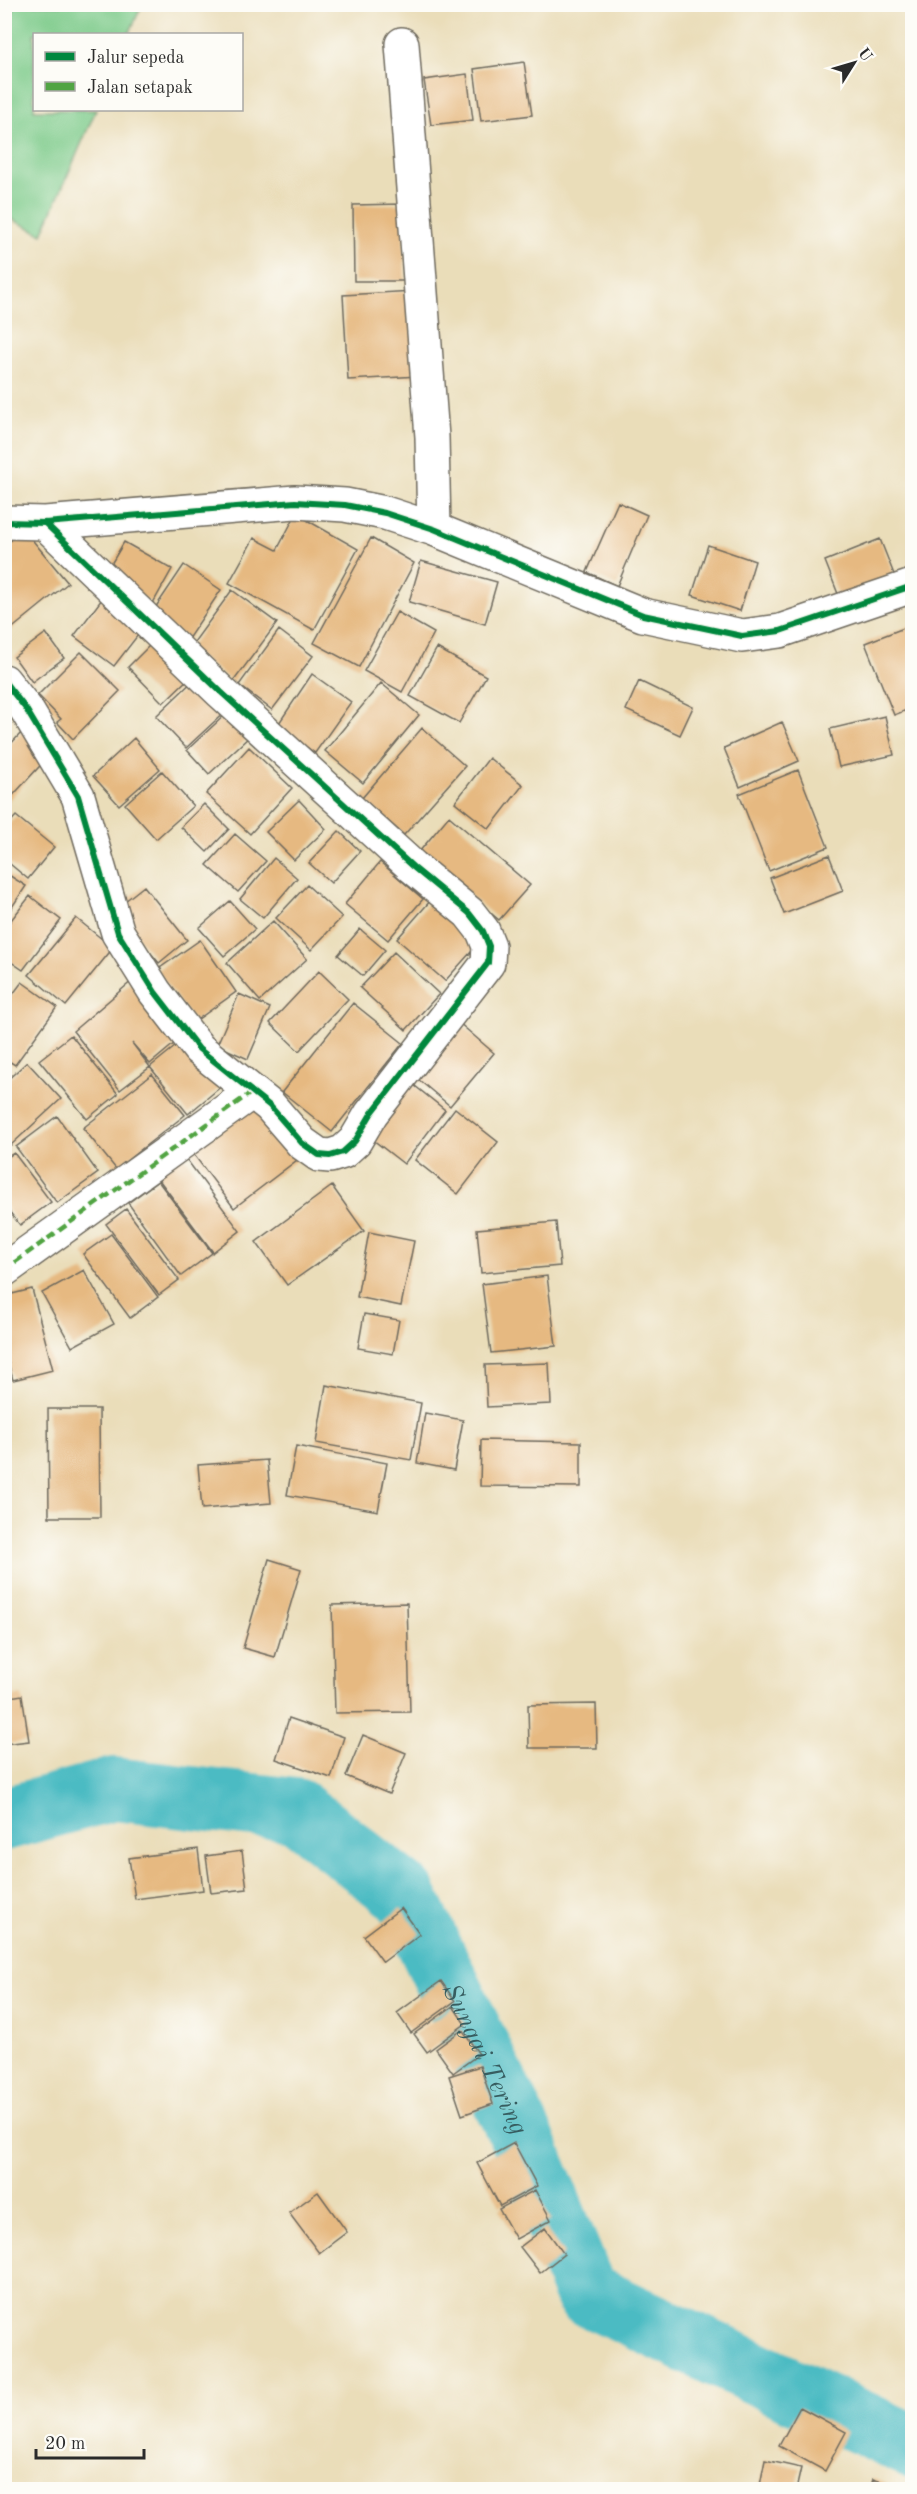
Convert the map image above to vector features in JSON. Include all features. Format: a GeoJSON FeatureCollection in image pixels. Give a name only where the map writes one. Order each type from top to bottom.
{"type":"FeatureCollection","features":[{"type":"Feature","properties":{"kind":"street"},"geometry":{"type":"LineString","coordinates":[[402,44],[432,437],[434,529]]}},
{"type":"Feature","properties":{"kind":"street"},"geometry":{"type":"LineString","coordinates":[[4,522],[45,523],[295,502],[345,505],[385,513],[434,529],[643,615],[742,636],[780,631],[912,586]]}},
{"type":"Feature","properties":{"kind":"street"},"geometry":{"type":"LineString","coordinates":[[4,681],[26,709],[78,796],[118,933],[155,992],[199,1050],[270,1106],[302,1143],[319,1155],[330,1156],[343,1152],[355,1141],[371,1114],[488,963],[489,946],[483,930],[470,913],[413,867],[239,708],[45,523]]}},
{"type":"Feature","properties":{"kind":"street"},"geometry":{"type":"LineString","coordinates":[[4,1270],[252,1092]]}},
{"type":"Feature","properties":{"kind":"green space"},"geometry":{"type":"Polygon","coordinates":[[[15,5],[142,5],[129,33],[33,33],[33,111],[96,111],[42,234],[5,216],[4,36],[15,5]]]}},
{"type":"Feature","properties":{"kind":"building"},"geometry":{"type":"Polygon","coordinates":[[[524,62],[532,115],[481,121],[474,69],[524,62]]]}},
{"type":"Feature","properties":{"kind":"building"},"geometry":{"type":"Polygon","coordinates":[[[467,74],[473,120],[431,125],[424,80],[467,74]]]}},
{"type":"Feature","properties":{"kind":"building"},"geometry":{"type":"Polygon","coordinates":[[[403,204],[405,281],[354,281],[353,205],[403,204]]]}},
{"type":"Feature","properties":{"kind":"building"},"geometry":{"type":"Polygon","coordinates":[[[414,291],[419,376],[348,380],[343,295],[414,291]]]}},
{"type":"Feature","properties":{"kind":"building"},"geometry":{"type":"Polygon","coordinates":[[[618,502],[647,515],[617,586],[587,572],[618,502]]]}},
{"type":"Feature","properties":{"kind":"building"},"geometry":{"type":"Polygon","coordinates":[[[296,514],[358,549],[314,630],[229,583],[254,538],[277,550],[296,514]]]}},
{"type":"Feature","properties":{"kind":"building"},"geometry":{"type":"Polygon","coordinates":[[[24,530],[68,583],[4,635],[4,546],[24,530]]]}},
{"type":"Feature","properties":{"kind":"building"},"geometry":{"type":"Polygon","coordinates":[[[371,538],[414,563],[359,667],[314,643],[371,538]]]}},
{"type":"Feature","properties":{"kind":"building"},"geometry":{"type":"Polygon","coordinates":[[[880,539],[897,582],[842,604],[825,561],[880,539]]]}},
{"type":"Feature","properties":{"kind":"building"},"geometry":{"type":"Polygon","coordinates":[[[124,542],[172,569],[153,603],[104,576],[124,542]]]}},
{"type":"Feature","properties":{"kind":"building"},"geometry":{"type":"Polygon","coordinates":[[[708,545],[755,561],[740,611],[692,595],[708,545]]]}},
{"type":"Feature","properties":{"kind":"building"},"geometry":{"type":"Polygon","coordinates":[[[421,561],[497,582],[485,624],[409,602],[421,561]]]}},
{"type":"Feature","properties":{"kind":"building"},"geometry":{"type":"Polygon","coordinates":[[[184,565],[221,590],[188,639],[151,614],[184,565]]]}},
{"type":"Feature","properties":{"kind":"building"},"geometry":{"type":"Polygon","coordinates":[[[232,590],[277,623],[233,682],[189,649],[232,590]]]}},
{"type":"Feature","properties":{"kind":"building"},"geometry":{"type":"Polygon","coordinates":[[[105,595],[145,626],[114,666],[74,636],[105,595]]]}},
{"type":"Feature","properties":{"kind":"building"},"geometry":{"type":"Polygon","coordinates":[[[397,612],[434,633],[402,692],[364,671],[397,612]]]}},
{"type":"Feature","properties":{"kind":"building"},"geometry":{"type":"Polygon","coordinates":[[[909,626],[912,635],[912,708],[894,715],[865,643],[909,626]]]}},
{"type":"Feature","properties":{"kind":"building"},"geometry":{"type":"Polygon","coordinates":[[[279,630],[313,656],[272,710],[239,685],[279,630]]]}},
{"type":"Feature","properties":{"kind":"building"},"geometry":{"type":"Polygon","coordinates":[[[46,633],[64,658],[32,682],[14,657],[46,633]]]}},
{"type":"Feature","properties":{"kind":"building"},"geometry":{"type":"Polygon","coordinates":[[[158,637],[194,673],[163,703],[128,667],[158,637]]]}},
{"type":"Feature","properties":{"kind":"building"},"geometry":{"type":"Polygon","coordinates":[[[437,648],[486,676],[459,723],[410,696],[437,648]]]}},
{"type":"Feature","properties":{"kind":"building"},"geometry":{"type":"Polygon","coordinates":[[[81,652],[120,691],[73,739],[57,722],[61,719],[38,695],[81,652]]]}},
{"type":"Feature","properties":{"kind":"building"},"geometry":{"type":"Polygon","coordinates":[[[312,674],[351,702],[315,753],[277,726],[312,674]]]}},
{"type":"Feature","properties":{"kind":"building"},"geometry":{"type":"Polygon","coordinates":[[[199,675],[229,708],[186,748],[156,716],[199,675]]]}},
{"type":"Feature","properties":{"kind":"building"},"geometry":{"type":"Polygon","coordinates":[[[639,681],[693,707],[680,735],[626,710],[639,681]]]}},
{"type":"Feature","properties":{"kind":"building"},"geometry":{"type":"Polygon","coordinates":[[[381,683],[419,715],[363,783],[325,751],[381,683]]]}},
{"type":"Feature","properties":{"kind":"building"},"geometry":{"type":"Polygon","coordinates":[[[227,713],[249,737],[209,774],[187,750],[227,713]]]}},
{"type":"Feature","properties":{"kind":"building"},"geometry":{"type":"Polygon","coordinates":[[[885,716],[894,755],[839,767],[830,729],[885,716]]]}},
{"type":"Feature","properties":{"kind":"building"},"geometry":{"type":"Polygon","coordinates":[[[782,722],[799,761],[740,787],[724,748],[782,722]]]}},
{"type":"Feature","properties":{"kind":"building"},"geometry":{"type":"Polygon","coordinates":[[[422,728],[465,766],[404,835],[362,798],[422,728]]]}},
{"type":"Feature","properties":{"kind":"building"},"geometry":{"type":"Polygon","coordinates":[[[22,732],[49,756],[4,805],[4,751],[22,732]]]}},
{"type":"Feature","properties":{"kind":"building"},"geometry":{"type":"Polygon","coordinates":[[[134,738],[160,769],[119,805],[93,776],[134,738]]]}},
{"type":"Feature","properties":{"kind":"building"},"geometry":{"type":"Polygon","coordinates":[[[249,747],[292,788],[250,834],[206,794],[249,747]]]}},
{"type":"Feature","properties":{"kind":"building"},"geometry":{"type":"Polygon","coordinates":[[[489,758],[523,785],[489,829],[455,802],[489,758]]]}},
{"type":"Feature","properties":{"kind":"building"},"geometry":{"type":"Polygon","coordinates":[[[798,770],[828,847],[769,871],[739,794],[798,770]]]}},
{"type":"Feature","properties":{"kind":"building"},"geometry":{"type":"Polygon","coordinates":[[[162,771],[193,806],[156,839],[125,804],[162,771]]]}},
{"type":"Feature","properties":{"kind":"building"},"geometry":{"type":"Polygon","coordinates":[[[299,800],[326,829],[294,860],[266,832],[299,800]]]}},
{"type":"Feature","properties":{"kind":"building"},"geometry":{"type":"Polygon","coordinates":[[[204,804],[229,829],[207,852],[181,827],[204,804]]]}},
{"type":"Feature","properties":{"kind":"building"},"geometry":{"type":"Polygon","coordinates":[[[16,816],[54,847],[28,879],[4,859],[4,829],[16,816]]]}},
{"type":"Feature","properties":{"kind":"building"},"geometry":{"type":"Polygon","coordinates":[[[449,816],[530,885],[499,920],[419,852],[449,816]]]}},
{"type":"Feature","properties":{"kind":"building"},"geometry":{"type":"Polygon","coordinates":[[[339,831],[360,851],[331,883],[309,863],[339,831]]]}},
{"type":"Feature","properties":{"kind":"building"},"geometry":{"type":"Polygon","coordinates":[[[235,834],[266,861],[238,892],[207,865],[235,834]]]}},
{"type":"Feature","properties":{"kind":"building"},"geometry":{"type":"Polygon","coordinates":[[[829,855],[843,891],[784,914],[770,878],[829,855]]]}},
{"type":"Feature","properties":{"kind":"building"},"geometry":{"type":"Polygon","coordinates":[[[274,858],[297,878],[263,918],[240,899],[274,858]]]}},
{"type":"Feature","properties":{"kind":"building"},"geometry":{"type":"Polygon","coordinates":[[[380,862],[423,899],[388,940],[345,904],[380,862]]]}},
{"type":"Feature","properties":{"kind":"building"},"geometry":{"type":"Polygon","coordinates":[[[4,872],[26,886],[4,919],[4,872]]]}},
{"type":"Feature","properties":{"kind":"building"},"geometry":{"type":"Polygon","coordinates":[[[307,885],[342,917],[311,950],[276,918],[307,885]]]}},
{"type":"Feature","properties":{"kind":"building"},"geometry":{"type":"Polygon","coordinates":[[[144,886],[187,940],[159,963],[115,909],[144,886]]]}},
{"type":"Feature","properties":{"kind":"building"},"geometry":{"type":"Polygon","coordinates":[[[30,896],[61,920],[23,970],[4,957],[4,929],[30,896]]]}},
{"type":"Feature","properties":{"kind":"building"},"geometry":{"type":"Polygon","coordinates":[[[431,900],[480,942],[445,981],[397,939],[431,900]]]}},
{"type":"Feature","properties":{"kind":"building"},"geometry":{"type":"Polygon","coordinates":[[[230,901],[255,929],[224,956],[199,928],[230,901]]]}},
{"type":"Feature","properties":{"kind":"building"},"geometry":{"type":"Polygon","coordinates":[[[76,918],[113,948],[66,1006],[29,975],[76,918]]]}},
{"type":"Feature","properties":{"kind":"building"},"geometry":{"type":"Polygon","coordinates":[[[273,921],[307,959],[260,1001],[227,963],[273,921]]]}},
{"type":"Feature","properties":{"kind":"building"},"geometry":{"type":"Polygon","coordinates":[[[360,929],[385,950],[363,976],[338,955],[360,929]]]}},
{"type":"Feature","properties":{"kind":"building"},"geometry":{"type":"Polygon","coordinates":[[[200,940],[236,992],[194,1022],[157,970],[200,940]]]}},
{"type":"Feature","properties":{"kind":"building"},"geometry":{"type":"Polygon","coordinates":[[[394,952],[439,994],[406,1030],[360,988],[394,952]]]}},
{"type":"Feature","properties":{"kind":"building"},"geometry":{"type":"Polygon","coordinates":[[[319,971],[348,999],[299,1051],[270,1023],[319,971]]]}},
{"type":"Feature","properties":{"kind":"building"},"geometry":{"type":"Polygon","coordinates":[[[133,980],[181,1038],[150,1064],[132,1043],[150,1067],[120,1090],[73,1031],[133,980]]]}},
{"type":"Feature","properties":{"kind":"building"},"geometry":{"type":"Polygon","coordinates":[[[22,982],[57,1007],[15,1065],[4,1058],[4,1006],[22,982]]]}},
{"type":"Feature","properties":{"kind":"building"},"geometry":{"type":"Polygon","coordinates":[[[239,994],[270,1008],[248,1059],[217,1045],[239,994]]]}},
{"type":"Feature","properties":{"kind":"building"},"geometry":{"type":"Polygon","coordinates":[[[353,1003],[403,1043],[332,1132],[282,1092],[353,1003]]]}},
{"type":"Feature","properties":{"kind":"building"},"geometry":{"type":"Polygon","coordinates":[[[458,1022],[494,1053],[450,1106],[413,1075],[458,1022]]]}},
{"type":"Feature","properties":{"kind":"building"},"geometry":{"type":"Polygon","coordinates":[[[71,1035],[118,1094],[87,1119],[39,1060],[71,1035]]]}},
{"type":"Feature","properties":{"kind":"building"},"geometry":{"type":"Polygon","coordinates":[[[186,1038],[223,1085],[188,1114],[150,1067],[186,1038]]]}},
{"type":"Feature","properties":{"kind":"building"},"geometry":{"type":"Polygon","coordinates":[[[27,1062],[61,1099],[11,1145],[4,1138],[4,1083],[27,1062]]]}},
{"type":"Feature","properties":{"kind":"building"},"geometry":{"type":"Polygon","coordinates":[[[152,1074],[185,1115],[116,1169],[83,1128],[152,1074]]]}},
{"type":"Feature","properties":{"kind":"building"},"geometry":{"type":"Polygon","coordinates":[[[405,1078],[445,1110],[404,1164],[363,1132],[405,1078]]]}},
{"type":"Feature","properties":{"kind":"building"},"geometry":{"type":"Polygon","coordinates":[[[254,1103],[297,1160],[234,1208],[191,1151],[254,1103]]]}},
{"type":"Feature","properties":{"kind":"building"},"geometry":{"type":"Polygon","coordinates":[[[455,1108],[498,1142],[458,1194],[415,1160],[455,1108]]]}},
{"type":"Feature","properties":{"kind":"building"},"geometry":{"type":"Polygon","coordinates":[[[57,1116],[98,1173],[57,1203],[16,1147],[57,1116]]]}},
{"type":"Feature","properties":{"kind":"building"},"geometry":{"type":"Polygon","coordinates":[[[178,1148],[240,1231],[213,1252],[151,1169],[178,1148]]]}},
{"type":"Feature","properties":{"kind":"building"},"geometry":{"type":"Polygon","coordinates":[[[14,1153],[51,1202],[20,1225],[4,1205],[4,1159],[14,1153]]]}},
{"type":"Feature","properties":{"kind":"building"},"geometry":{"type":"Polygon","coordinates":[[[158,1181],[212,1253],[181,1276],[128,1203],[158,1181]]]}},
{"type":"Feature","properties":{"kind":"building"},"geometry":{"type":"Polygon","coordinates":[[[332,1186],[364,1231],[287,1285],[256,1242],[332,1186]]]}},
{"type":"Feature","properties":{"kind":"building"},"geometry":{"type":"Polygon","coordinates":[[[126,1209],[179,1280],[159,1295],[106,1224],[126,1209]]]}},
{"type":"Feature","properties":{"kind":"building"},"geometry":{"type":"Polygon","coordinates":[[[556,1222],[560,1266],[481,1273],[477,1229],[556,1222]]]}},
{"type":"Feature","properties":{"kind":"building"},"geometry":{"type":"Polygon","coordinates":[[[369,1232],[414,1241],[401,1306],[357,1297],[369,1232]]]}},
{"type":"Feature","properties":{"kind":"building"},"geometry":{"type":"Polygon","coordinates":[[[111,1234],[158,1297],[130,1318],[83,1254],[111,1234]]]}},
{"type":"Feature","properties":{"kind":"building"},"geometry":{"type":"Polygon","coordinates":[[[84,1270],[114,1324],[72,1347],[42,1293],[84,1270]]]}},
{"type":"Feature","properties":{"kind":"building"},"geometry":{"type":"Polygon","coordinates":[[[547,1276],[556,1346],[491,1353],[482,1284],[547,1276]]]}},
{"type":"Feature","properties":{"kind":"building"},"geometry":{"type":"Polygon","coordinates":[[[32,1289],[53,1370],[13,1380],[4,1347],[4,1296],[32,1289]]]}},
{"type":"Feature","properties":{"kind":"building"},"geometry":{"type":"Polygon","coordinates":[[[364,1314],[399,1320],[393,1354],[358,1348],[364,1314]]]}},
{"type":"Feature","properties":{"kind":"building"},"geometry":{"type":"Polygon","coordinates":[[[549,1363],[551,1404],[487,1407],[485,1365],[549,1363]]]}},
{"type":"Feature","properties":{"kind":"building"},"geometry":{"type":"Polygon","coordinates":[[[326,1385],[421,1403],[411,1460],[316,1443],[326,1385]]]}},
{"type":"Feature","properties":{"kind":"building"},"geometry":{"type":"Polygon","coordinates":[[[48,1409],[99,1409],[100,1517],[49,1517],[48,1409]]]}},
{"type":"Feature","properties":{"kind":"building"},"geometry":{"type":"Polygon","coordinates":[[[425,1413],[463,1420],[454,1470],[417,1463],[425,1413]]]}},
{"type":"Feature","properties":{"kind":"building"},"geometry":{"type":"Polygon","coordinates":[[[481,1440],[581,1442],[581,1487],[480,1486],[481,1440]]]}},
{"type":"Feature","properties":{"kind":"building"},"geometry":{"type":"Polygon","coordinates":[[[296,1446],[387,1463],[378,1511],[287,1495],[296,1446]]]}},
{"type":"Feature","properties":{"kind":"building"},"geometry":{"type":"Polygon","coordinates":[[[267,1460],[271,1503],[202,1509],[198,1465],[267,1460]]]}},
{"type":"Feature","properties":{"kind":"building"},"geometry":{"type":"Polygon","coordinates":[[[269,1559],[301,1569],[275,1657],[243,1648],[269,1559]]]}},
{"type":"Feature","properties":{"kind":"building"},"geometry":{"type":"Polygon","coordinates":[[[407,1603],[410,1712],[335,1713],[332,1605],[407,1603]]]}},
{"type":"Feature","properties":{"kind":"building"},"geometry":{"type":"Polygon","coordinates":[[[22,1695],[29,1741],[4,1744],[4,1698],[22,1695]]]}},
{"type":"Feature","properties":{"kind":"building"},"geometry":{"type":"Polygon","coordinates":[[[596,1704],[597,1748],[529,1748],[528,1705],[596,1704]]]}},
{"type":"Feature","properties":{"kind":"building"},"geometry":{"type":"Polygon","coordinates":[[[289,1718],[344,1737],[331,1778],[276,1759],[289,1718]]]}},
{"type":"Feature","properties":{"kind":"building"},"geometry":{"type":"Polygon","coordinates":[[[363,1735],[406,1753],[389,1794],[346,1776],[363,1735]]]}},
{"type":"Feature","properties":{"kind":"building"},"geometry":{"type":"Polygon","coordinates":[[[198,1849],[203,1890],[135,1899],[129,1858],[198,1849]]]}},
{"type":"Feature","properties":{"kind":"building"},"geometry":{"type":"Polygon","coordinates":[[[242,1851],[247,1889],[211,1893],[206,1856],[242,1851]]]}},
{"type":"Feature","properties":{"kind":"building"},"geometry":{"type":"Polygon","coordinates":[[[401,1908],[420,1934],[383,1962],[364,1936],[401,1908]]]}},
{"type":"Feature","properties":{"kind":"building"},"geometry":{"type":"Polygon","coordinates":[[[441,1981],[455,2001],[411,2033],[397,2013],[441,1981]]]}},
{"type":"Feature","properties":{"kind":"building"},"geometry":{"type":"Polygon","coordinates":[[[453,2006],[465,2024],[427,2052],[414,2034],[453,2006]]]}},
{"type":"Feature","properties":{"kind":"building"},"geometry":{"type":"Polygon","coordinates":[[[462,2030],[479,2054],[453,2073],[436,2049],[462,2030]]]}},
{"type":"Feature","properties":{"kind":"building"},"geometry":{"type":"Polygon","coordinates":[[[480,2066],[493,2104],[462,2115],[449,2076],[480,2066]]]}},
{"type":"Feature","properties":{"kind":"building"},"geometry":{"type":"Polygon","coordinates":[[[514,2143],[537,2186],[500,2206],[477,2163],[514,2143]]]}},
{"type":"Feature","properties":{"kind":"building"},"geometry":{"type":"Polygon","coordinates":[[[535,2190],[551,2220],[516,2239],[499,2209],[535,2190]]]}},
{"type":"Feature","properties":{"kind":"building"},"geometry":{"type":"Polygon","coordinates":[[[318,2192],[347,2232],[319,2253],[289,2213],[318,2192]]]}},
{"type":"Feature","properties":{"kind":"building"},"geometry":{"type":"Polygon","coordinates":[[[545,2228],[564,2254],[540,2273],[520,2247],[545,2228]]]}},
{"type":"Feature","properties":{"kind":"building"},"geometry":{"type":"Polygon","coordinates":[[[800,2407],[846,2432],[825,2471],[779,2446],[800,2407]]]}},
{"type":"Feature","properties":{"kind":"building"},"geometry":{"type":"Polygon","coordinates":[[[765,2460],[801,2468],[796,2490],[759,2490],[765,2460]]]}},
{"type":"Feature","properties":{"kind":"building"},"geometry":{"type":"Polygon","coordinates":[[[873,2479],[902,2489],[870,2490],[873,2479]]]}},
{"type":"Feature","properties":{"kind":"waterway","name":"Sungai Tering"},"geometry":{"type":"LineString","coordinates":[[4,1819],[114,1789],[296,1810],[405,1895],[525,2144],[586,2294],[912,2446]]}},
{"type":"Feature","properties":{"kind":"marked path"},"geometry":{"type":"LineString","coordinates":[[4,1270],[252,1092]]}},
{"type":"Feature","properties":{"kind":"cycle path"},"geometry":{"type":"LineString","coordinates":[[4,522],[45,523],[295,502],[345,505],[385,513],[434,529],[643,615],[742,636],[780,631],[912,586]]}},
{"type":"Feature","properties":{"kind":"cycle path"},"geometry":{"type":"LineString","coordinates":[[4,681],[26,709],[78,796],[118,933],[155,992],[199,1049],[270,1106],[302,1143],[319,1155],[330,1156],[343,1152],[355,1141],[371,1114],[488,963],[489,946],[483,931],[469,913],[413,867],[221,692],[45,523]]}}]}
